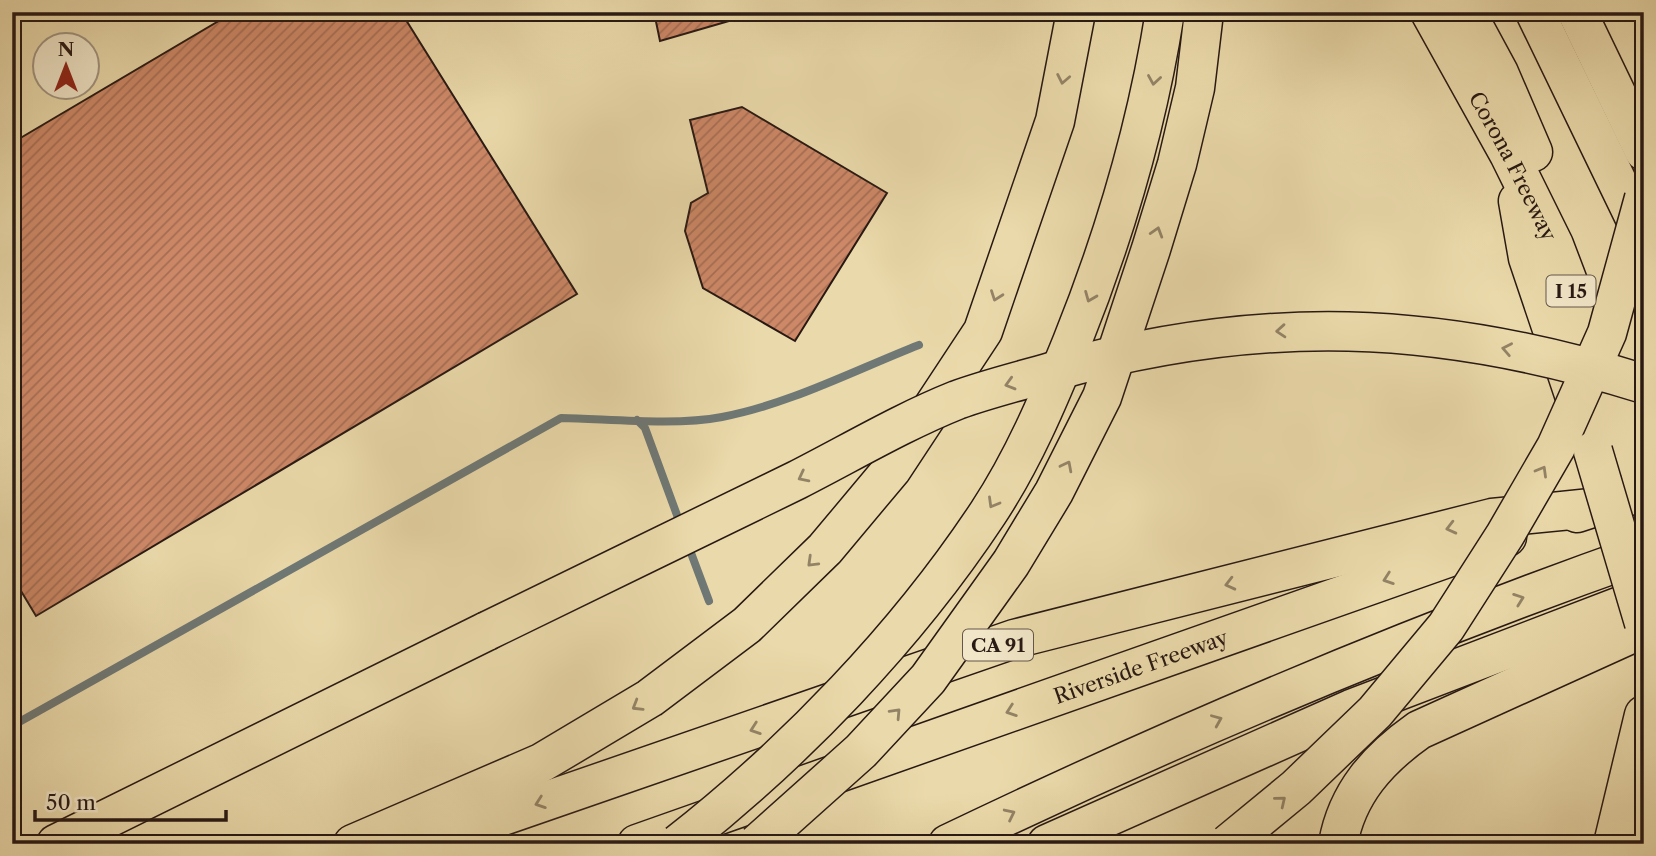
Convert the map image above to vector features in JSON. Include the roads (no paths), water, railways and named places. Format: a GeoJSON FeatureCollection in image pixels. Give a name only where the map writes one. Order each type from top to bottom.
{"type":"FeatureCollection","features":[{"type":"Feature","properties":{"kind":"highway"},"geometry":{"type":"LineString","coordinates":[[353,844],[541,763],[650,698],[747,625],[825,549],[892,469],[983,331],[1055,121],[1076,12]]}},
{"type":"Feature","properties":{"kind":"highway"},"geometry":{"type":"LineString","coordinates":[[678,844],[738,797],[874,659],[933,589],[989,512],[1041,418],[1095,284],[1134,166],[1153,87],[1164,12]]}},
{"type":"Feature","properties":{"kind":"highway"},"geometry":{"type":"LineString","coordinates":[[757,844],[861,751],[928,678],[997,585],[1054,492],[1102,397],[1151,249],[1177,164],[1195,88],[1204,12]]}},
{"type":"Feature","properties":{"kind":"highway","name":"Corona Freeway"},"geometry":{"type":"LineString","coordinates":[[1430,12],[1509,154],[1528,258],[1620,429]]}},
{"type":"Feature","properties":{"kind":"highway"},"geometry":{"type":"LineString","coordinates":[[1466,12],[1499,73],[1620,429],[1644,482]]}},
{"type":"Feature","properties":{"kind":"highway"},"geometry":{"type":"LineString","coordinates":[[1535,12],[1644,237]]}},
{"type":"Feature","properties":{"kind":"highway"},"geometry":{"type":"LineString","coordinates":[[1577,12],[1644,151]]}},
{"type":"Feature","properties":{"kind":"highway"},"geometry":{"type":"LineString","coordinates":[[1228,844],[1296,788],[1375,712],[1446,627],[1505,536],[1556,447],[1607,332],[1644,198]]}},
{"type":"Feature","properties":{"kind":"highway"},"geometry":{"type":"LineString","coordinates":[[56,844],[957,400],[1106,357],[1209,337],[1312,329],[1411,334],[1499,347],[1580,364],[1644,384]]}},
{"type":"Feature","properties":{"kind":"highway"},"geometry":{"type":"LineString","coordinates":[[1620,429],[1644,622]]}},
{"type":"Feature","properties":{"kind":"highway","name":"Riverside Freeway"},"geometry":{"type":"LineString","coordinates":[[637,844],[1644,491]]}},
{"type":"Feature","properties":{"kind":"highway","name":"CA 91"},"geometry":{"type":"LineString","coordinates":[[422,844],[1014,639],[1492,518],[1591,508]]}},
{"type":"Feature","properties":{"kind":"highway"},"geometry":{"type":"LineString","coordinates":[[948,844],[1112,765],[1235,712],[1426,633],[1644,553]]}},
{"type":"Feature","properties":{"kind":"highway"},"geometry":{"type":"LineString","coordinates":[[1047,844],[1351,709],[1644,597]]}},
{"type":"Feature","properties":{"kind":"highway"},"geometry":{"type":"LineString","coordinates":[[1338,844],[1347,809],[1363,782],[1388,752],[1408,737],[1465,706],[1644,628]]}},
{"type":"Feature","properties":{"kind":"highway"},"geometry":{"type":"LineString","coordinates":[[1613,844],[1644,715]]}},
{"type":"Feature","properties":{"kind":"waterway"},"geometry":{"type":"LineString","coordinates":[[12,726],[561,418],[663,422],[722,417],[797,395],[919,345]]}},
{"type":"Feature","properties":{"kind":"waterway"},"geometry":{"type":"LineString","coordinates":[[637,420],[645,428],[681,526]]}},
{"type":"Feature","properties":{"kind":"waterway"},"geometry":{"type":"LineString","coordinates":[[688,545],[709,601]]}}]}
